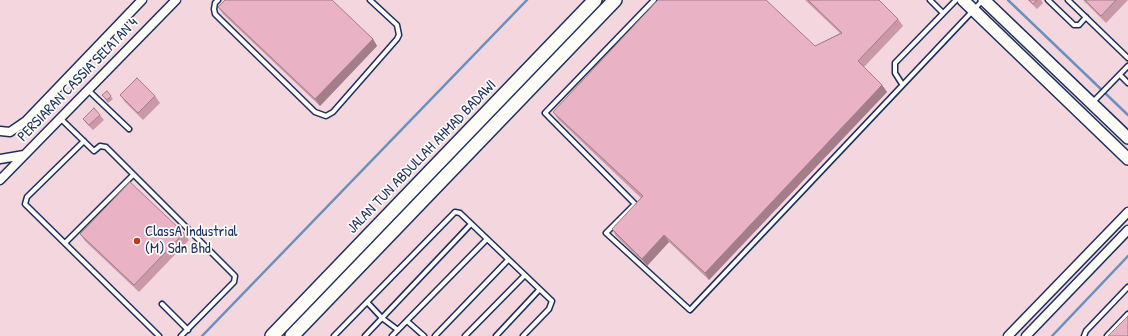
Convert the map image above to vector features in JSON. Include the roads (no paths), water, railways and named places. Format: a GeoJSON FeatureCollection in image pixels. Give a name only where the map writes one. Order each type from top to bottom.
{"type":"FeatureCollection","features":[{"type":"Feature","properties":{"kind":"main road","name":"JALAN TUN ABDULLAH AHMAD BADAWI"},"geometry":{"type":"LineString","coordinates":[[272,336],[595,0]]}},
{"type":"Feature","properties":{"kind":"main road","name":"JALAN TUN ABDULLAH AHMAD BADAWI"},"geometry":{"type":"LineString","coordinates":[[292,336],[615,0]]}},
{"type":"Feature","properties":{"kind":"street"},"geometry":{"type":"LineString","coordinates":[[0,131],[10,132],[26,121],[142,0]]}},
{"type":"Feature","properties":{"kind":"street","name":"PERSIARAN CASSIA SELATAN 4"},"geometry":{"type":"LineString","coordinates":[[1,176],[24,155],[176,0]]}},
{"type":"Feature","properties":{"kind":"street"},"geometry":{"type":"LineString","coordinates":[[963,0],[1128,159]]}},
{"type":"Feature","properties":{"kind":"street"},"geometry":{"type":"LineString","coordinates":[[983,0],[1094,101],[1128,138]]}},
{"type":"Feature","properties":{"kind":"street"},"geometry":{"type":"LineString","coordinates":[[0,159],[24,155]]}},
{"type":"Feature","properties":{"kind":"street"},"geometry":{"type":"LineString","coordinates":[[1008,336],[1128,212]]}},
{"type":"Feature","properties":{"kind":"street"},"geometry":{"type":"LineString","coordinates":[[1026,336],[1128,230]]}},
{"type":"Feature","properties":{"kind":"lane"},"geometry":{"type":"LineString","coordinates":[[218,0],[215,3],[215,14],[315,112],[322,116],[326,116],[333,112],[397,39],[399,34],[397,25],[370,0]]}},
{"type":"Feature","properties":{"kind":"lane"},"geometry":{"type":"LineString","coordinates":[[654,0],[545,113],[635,204],[606,234],[690,310],[983,0]]}},
{"type":"Feature","properties":{"kind":"lane"},"geometry":{"type":"LineString","coordinates":[[930,0],[943,13]]}},
{"type":"Feature","properties":{"kind":"lane"},"geometry":{"type":"LineString","coordinates":[[902,84],[894,73],[895,63],[956,0]]}},
{"type":"Feature","properties":{"kind":"lane"},"geometry":{"type":"LineString","coordinates":[[1048,0],[1074,25],[1079,25],[1086,17]]}},
{"type":"Feature","properties":{"kind":"lane"},"geometry":{"type":"LineString","coordinates":[[1068,0],[1128,58]]}},
{"type":"Feature","properties":{"kind":"lane"},"geometry":{"type":"LineString","coordinates":[[1094,101],[1128,66]]}},
{"type":"Feature","properties":{"kind":"lane"},"geometry":{"type":"LineString","coordinates":[[1120,75],[1128,83]]}},
{"type":"Feature","properties":{"kind":"lane"},"geometry":{"type":"LineString","coordinates":[[88,90],[129,129]]}},
{"type":"Feature","properties":{"kind":"lane"},"geometry":{"type":"LineString","coordinates":[[60,118],[94,151],[100,146],[106,148],[235,276],[234,282],[182,336]]}},
{"type":"Feature","properties":{"kind":"lane"},"geometry":{"type":"LineString","coordinates":[[84,141],[26,199],[27,206],[159,336]]}},
{"type":"Feature","properties":{"kind":"lane"},"geometry":{"type":"LineString","coordinates":[[65,243],[133,175]]}},
{"type":"Feature","properties":{"kind":"lane"},"geometry":{"type":"LineString","coordinates":[[334,336],[450,215],[455,212],[460,213],[524,276],[552,301],[552,304],[523,336]]}},
{"type":"Feature","properties":{"kind":"lane"},"geometry":{"type":"LineString","coordinates":[[365,336],[471,224]]}},
{"type":"Feature","properties":{"kind":"lane"},"geometry":{"type":"LineString","coordinates":[[392,336],[487,239]]}},
{"type":"Feature","properties":{"kind":"lane"},"geometry":{"type":"LineString","coordinates":[[435,336],[508,260]]}},
{"type":"Feature","properties":{"kind":"lane"},"geometry":{"type":"LineString","coordinates":[[465,336],[524,276]]}},
{"type":"Feature","properties":{"kind":"lane"},"geometry":{"type":"LineString","coordinates":[[1084,336],[1086,331],[1128,287]]}},
{"type":"Feature","properties":{"kind":"lane"},"geometry":{"type":"LineString","coordinates":[[496,336],[539,290]]}},
{"type":"Feature","properties":{"kind":"lane"},"geometry":{"type":"LineString","coordinates":[[1124,291],[1128,295]]}},
{"type":"Feature","properties":{"kind":"lane"},"geometry":{"type":"LineString","coordinates":[[367,302],[382,318],[398,330]]}},
{"type":"Feature","properties":{"kind":"lane"},"geometry":{"type":"LineString","coordinates":[[162,304],[188,330]]}},
{"type":"Feature","properties":{"kind":"lane"},"geometry":{"type":"LineString","coordinates":[[1107,336],[1128,314]]}},
{"type":"Feature","properties":{"kind":"lane"},"geometry":{"type":"LineString","coordinates":[[407,321],[424,336]]}},
{"type":"Feature","properties":{"kind":"waterway"},"geometry":{"type":"LineString","coordinates":[[202,336],[527,0]]}},
{"type":"Feature","properties":{"kind":"waterway"},"geometry":{"type":"LineString","coordinates":[[1008,0],[1128,115]]}},
{"type":"Feature","properties":{"kind":"waterway"},"geometry":{"type":"LineString","coordinates":[[1052,336],[1128,256]]}},
{"type":"Feature","properties":{"kind":"place","name":"ClassA Industrial (M) Sdn Bhd"},"geometry":{"type":"Point","coordinates":[137,241]}}]}
